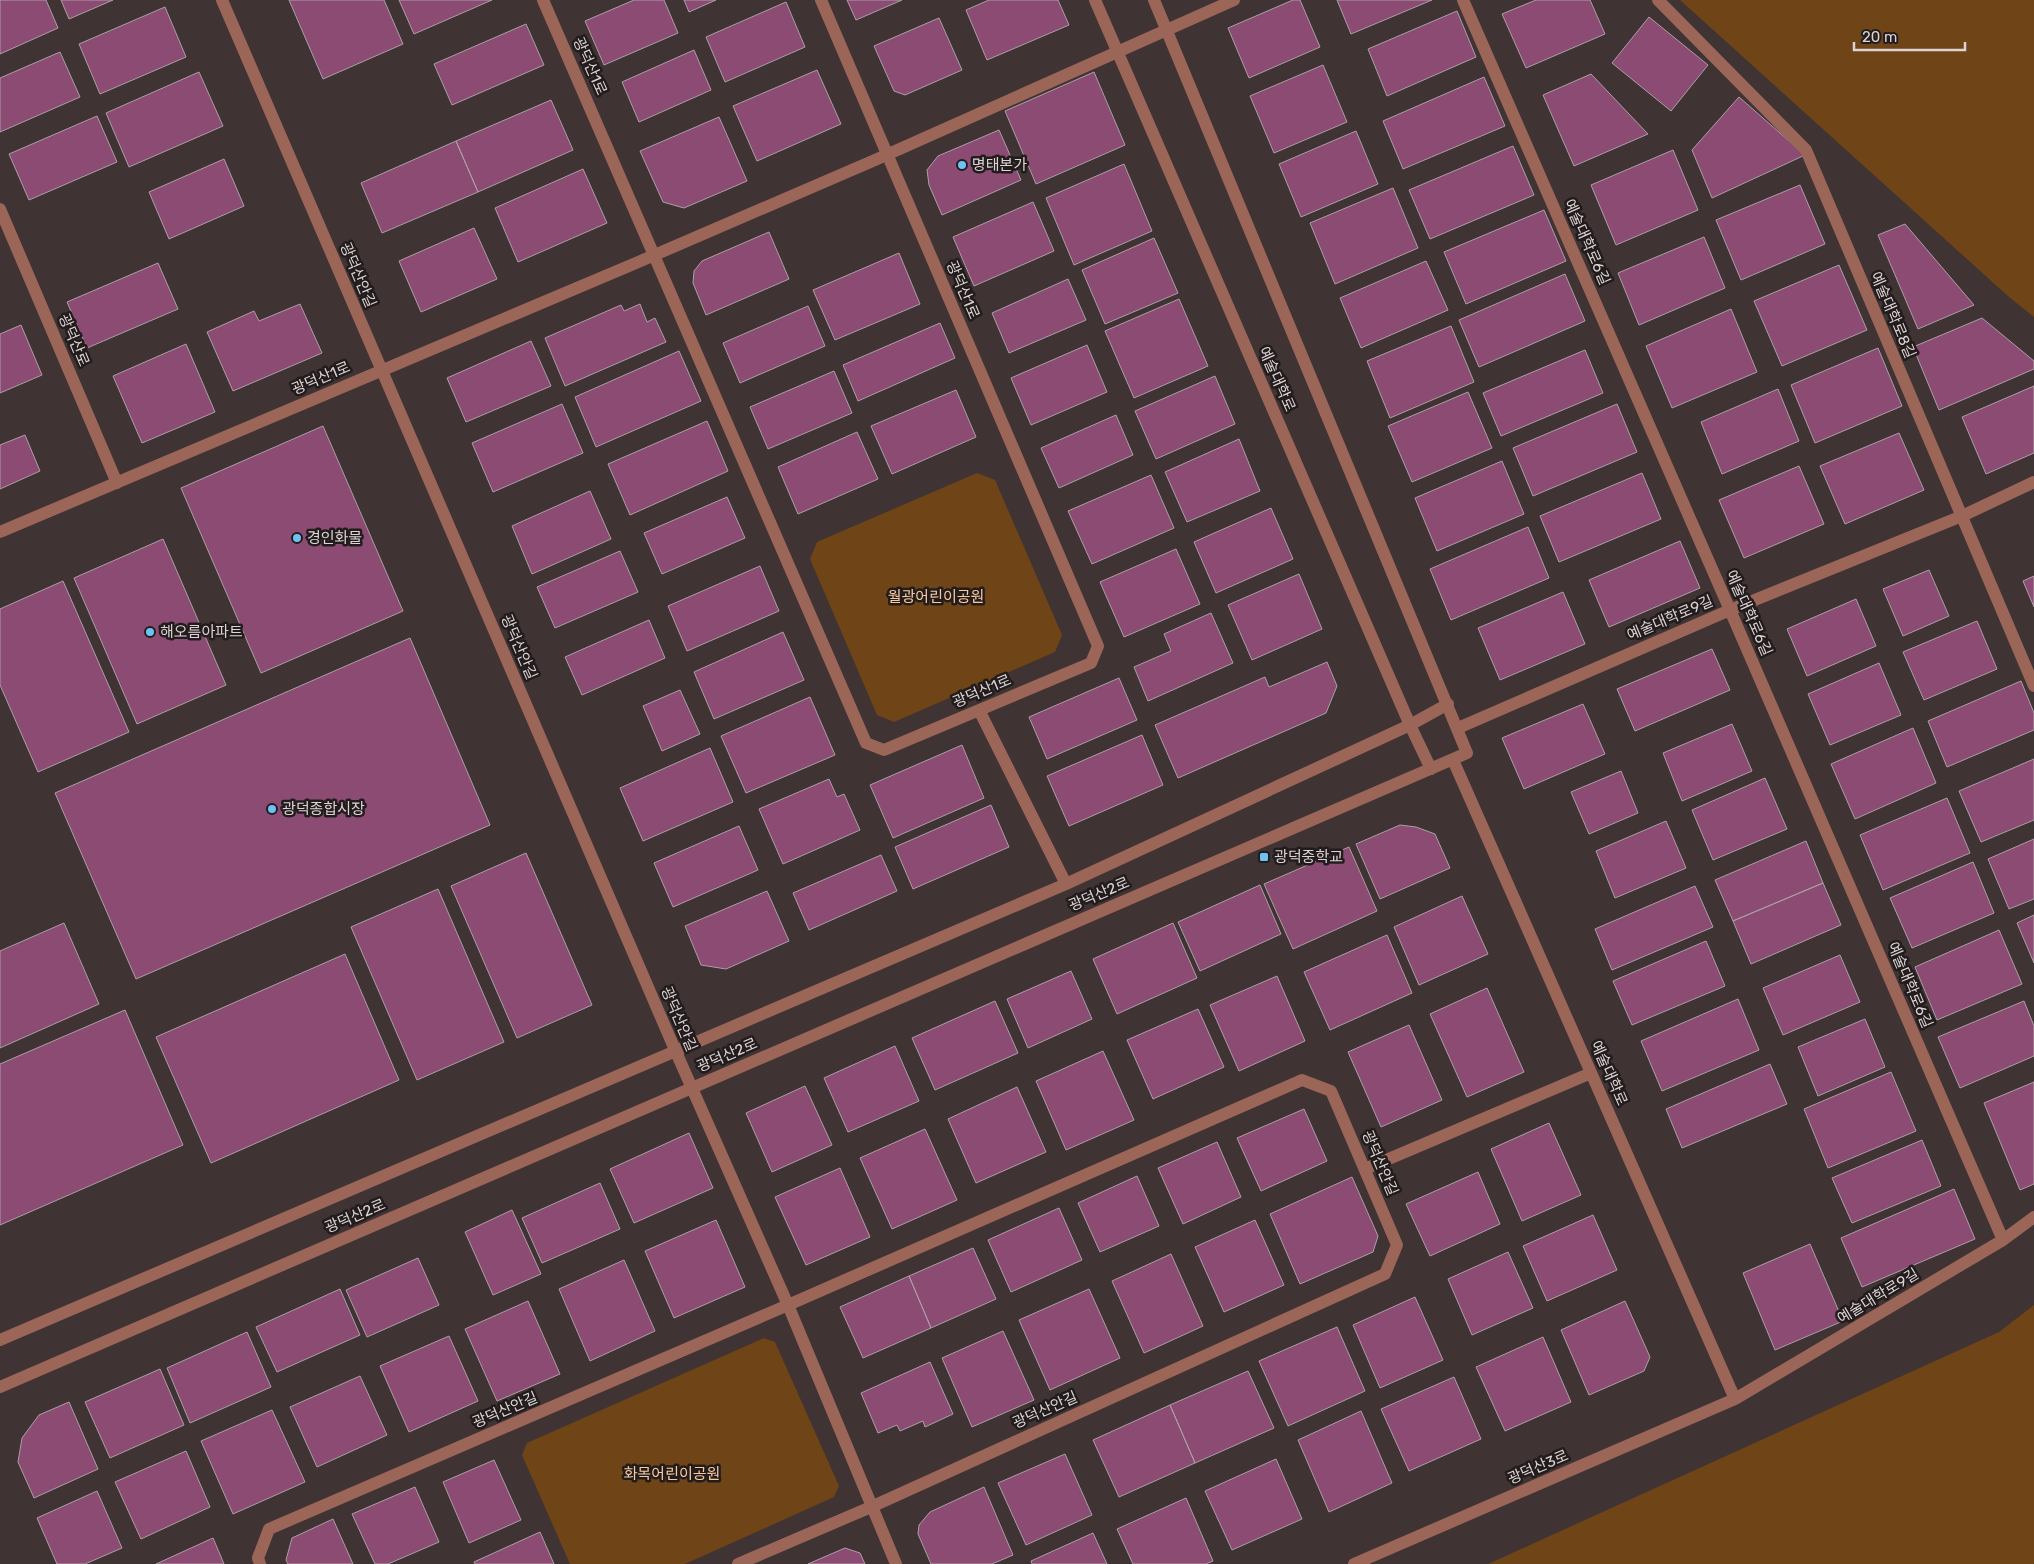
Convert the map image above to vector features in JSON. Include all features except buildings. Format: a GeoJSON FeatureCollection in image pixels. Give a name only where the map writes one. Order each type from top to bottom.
{"type":"FeatureCollection","features":[{"type":"Feature","properties":{"kind":"street","name":"광덕산안길"},"geometry":{"type":"LineString","coordinates":[[222,0],[676,1052],[788,1306],[896,1564]]}},
{"type":"Feature","properties":{"kind":"street","name":"광덕산1로"},"geometry":{"type":"LineString","coordinates":[[543,0],[866,743],[884,750],[1091,663],[1098,646],[821,0]]}},
{"type":"Feature","properties":{"kind":"street","name":"예술대학로"},"geometry":{"type":"LineString","coordinates":[[1095,0],[1410,725],[1431,769]]}},
{"type":"Feature","properties":{"kind":"street"},"geometry":{"type":"LineString","coordinates":[[1154,0],[1458,728]]}},
{"type":"Feature","properties":{"kind":"street"},"geometry":{"type":"LineString","coordinates":[[1117,54],[1234,0]]}},
{"type":"Feature","properties":{"kind":"street","name":"예술대학로6길"},"geometry":{"type":"LineString","coordinates":[[1463,0],[2004,1240]]}},
{"type":"Feature","properties":{"kind":"street","name":"예술대학로8길"},"geometry":{"type":"LineString","coordinates":[[1658,0],[1806,150],[2034,686]]}},
{"type":"Feature","properties":{"kind":"street","name":"광덕산1로"},"geometry":{"type":"LineString","coordinates":[[0,532],[654,255],[1117,54]]}},
{"type":"Feature","properties":{"kind":"street","name":"광덕산로"},"geometry":{"type":"LineString","coordinates":[[0,209],[117,483]]}},
{"type":"Feature","properties":{"kind":"street","name":"예술대학로9길"},"geometry":{"type":"LineString","coordinates":[[1458,728],[1730,610],[1962,516],[2034,482]]}},
{"type":"Feature","properties":{"kind":"street","name":"광덕산2로"},"geometry":{"type":"LineString","coordinates":[[0,1340],[1066,884],[1410,725],[1448,704]]}},
{"type":"Feature","properties":{"kind":"street"},"geometry":{"type":"LineString","coordinates":[[979,710],[1066,884]]}},
{"type":"Feature","properties":{"kind":"street","name":"광덕산2로"},"geometry":{"type":"LineString","coordinates":[[0,1387],[1453,760],[1467,753],[1458,728]]}},
{"type":"Feature","properties":{"kind":"street","name":"예술대학로"},"geometry":{"type":"LineString","coordinates":[[1453,760],[1735,1399]]}},
{"type":"Feature","properties":{"kind":"street"},"geometry":{"type":"LineString","coordinates":[[1365,1169],[1591,1073]]}},
{"type":"Feature","properties":{"kind":"street","name":"광덕산안길"},"geometry":{"type":"LineString","coordinates":[[260,1564],[258,1558],[269,1529],[788,1306],[1302,1080],[1331,1091],[1397,1244],[1386,1274],[871,1507],[738,1564]]}},
{"type":"Feature","properties":{"kind":"street","name":"예술대학로9길"},"geometry":{"type":"LineString","coordinates":[[1735,1399],[2004,1240],[2034,1217]]}},
{"type":"Feature","properties":{"kind":"street","name":"광덕산3로"},"geometry":{"type":"LineString","coordinates":[[1354,1564],[1735,1399]]}},
{"type":"Feature","properties":{"kind":"green space"},"geometry":{"type":"Polygon","coordinates":[[[1680,0],[2034,0],[2034,317],[2009,297],[1680,0]]]}},
{"type":"Feature","properties":{"kind":"green space","name":"월광어린이공원"},"geometry":{"type":"Polygon","coordinates":[[[977,473],[995,480],[1062,635],[1055,652],[894,722],[877,715],[810,559],[817,542],[977,473]]]}},
{"type":"Feature","properties":{"kind":"green space"},"geometry":{"type":"Polygon","coordinates":[[[2034,1305],[2034,1564],[1488,1564],[1999,1332],[2034,1305]]]}},
{"type":"Feature","properties":{"kind":"green space","name":"화목어린이공원"},"geometry":{"type":"Polygon","coordinates":[[[764,1338],[775,1342],[839,1486],[834,1497],[685,1564],[570,1564],[522,1455],[527,1443],[764,1338]]]}},
{"type":"Feature","properties":{"kind":"place","name":"명태본가"},"geometry":{"type":"Point","coordinates":[962,165]}},
{"type":"Feature","properties":{"kind":"place","name":"경인화물"},"geometry":{"type":"Point","coordinates":[297,538]}},
{"type":"Feature","properties":{"kind":"place","name":"해오름아파트"},"geometry":{"type":"Point","coordinates":[150,632]}},
{"type":"Feature","properties":{"kind":"place","name":"광덕종합시장"},"geometry":{"type":"Point","coordinates":[272,809]}},
{"type":"Feature","properties":{"kind":"place","name":"광덕중학교"},"geometry":{"type":"Point","coordinates":[1264,857]}}]}
